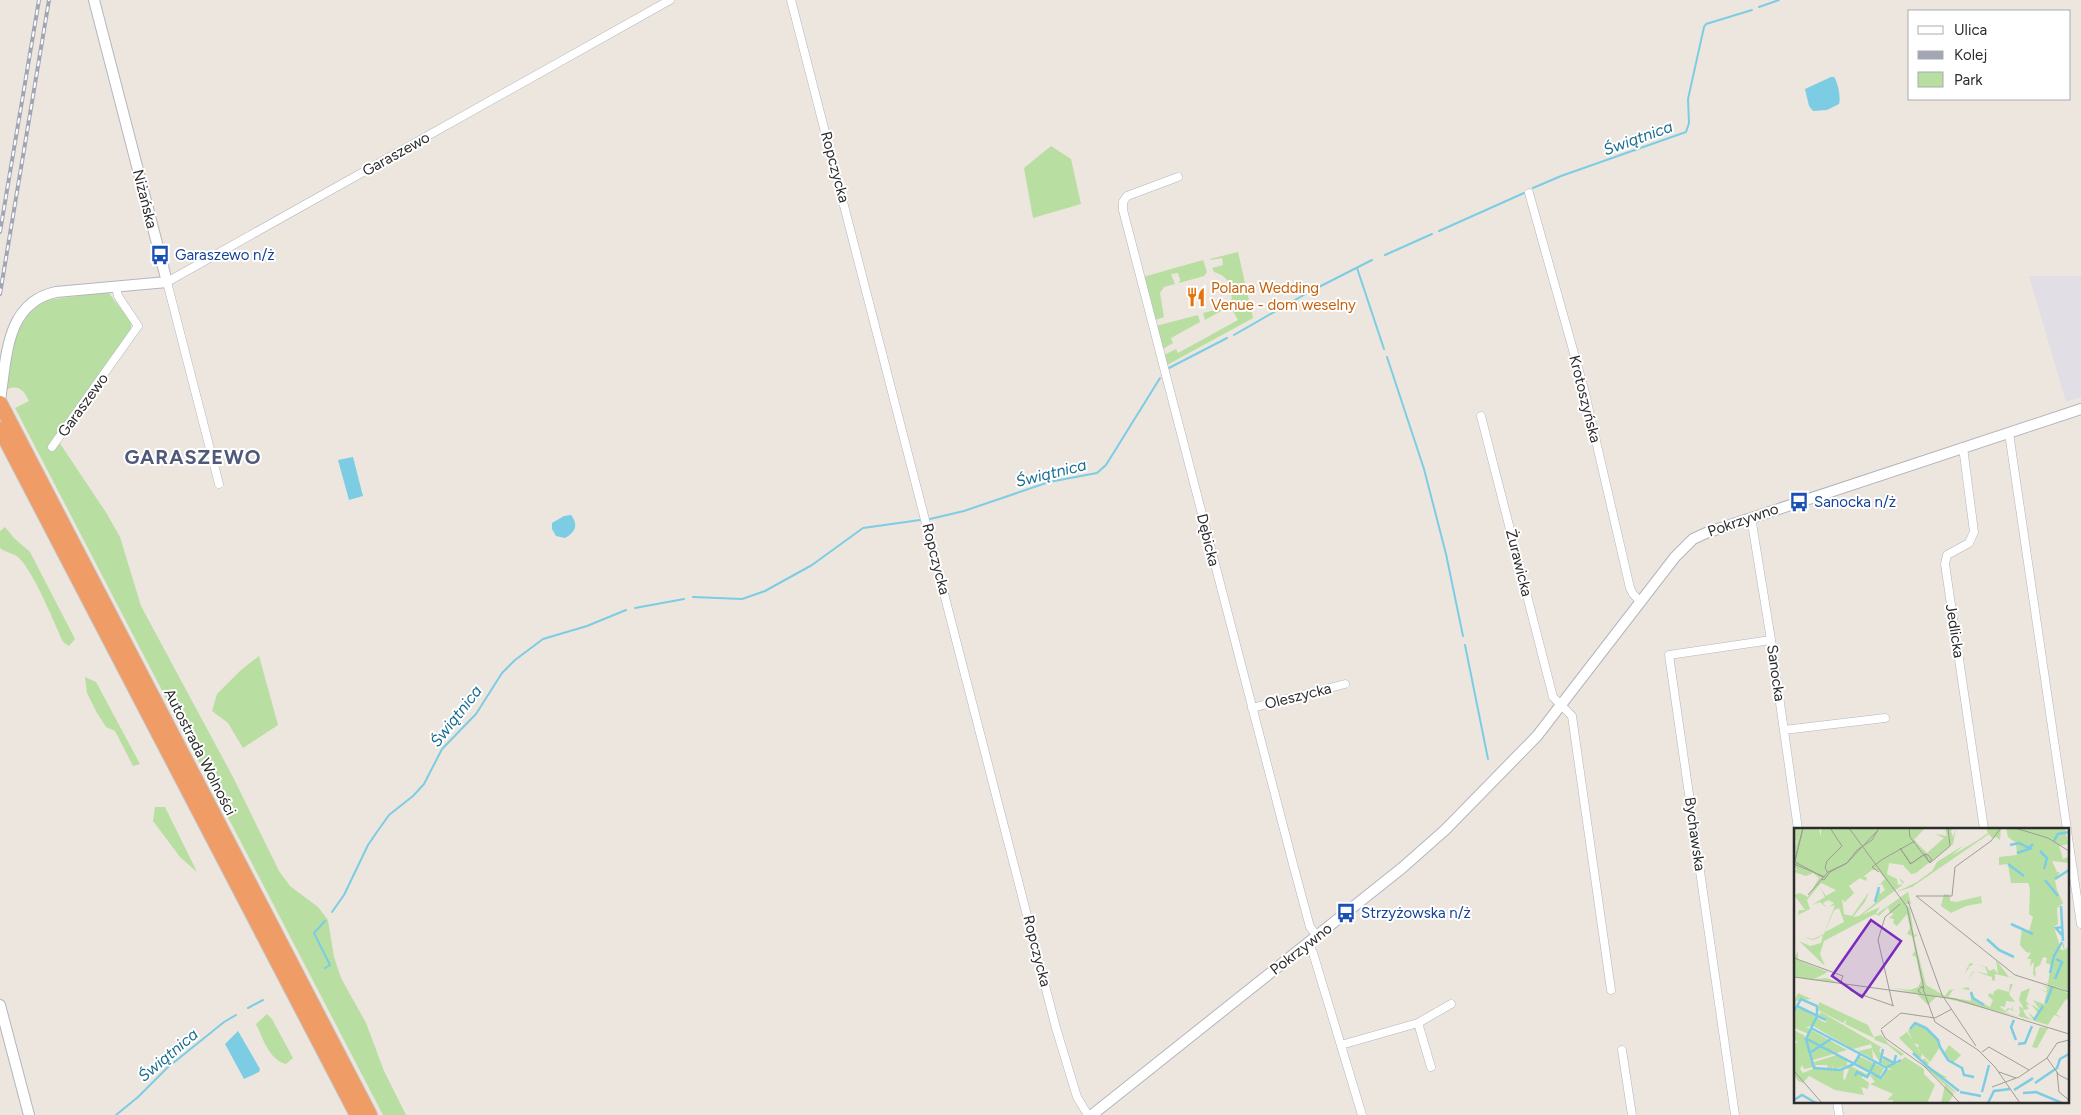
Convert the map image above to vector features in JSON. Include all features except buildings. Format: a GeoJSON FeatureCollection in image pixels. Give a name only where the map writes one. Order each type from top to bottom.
{"type":"FeatureCollection","features":[{"type":"Feature","properties":{"kind":"highway","name":"Autostrada Wolności"},"geometry":{"type":"LineString","coordinates":[[0,402],[4,428],[357,1115]]}},
{"type":"Feature","properties":{"kind":"highway","name":"Autostrada Wolności"},"geometry":{"type":"LineString","coordinates":[[4,428],[370,1115]]}},
{"type":"Feature","properties":{"kind":"street","name":"Niżańska"},"geometry":{"type":"LineString","coordinates":[[94,0],[219,484]]}},
{"type":"Feature","properties":{"kind":"street","name":"Garaszewo"},"geometry":{"type":"LineString","coordinates":[[0,402],[12,331],[18,317],[29,303],[42,296],[56,292],[167,282],[670,0]]}},
{"type":"Feature","properties":{"kind":"street","name":"Ropczycka"},"geometry":{"type":"LineString","coordinates":[[791,0],[1056,1028],[1077,1097],[1090,1115]]}},
{"type":"Feature","properties":{"kind":"street","name":"Dębicka"},"geometry":{"type":"LineString","coordinates":[[1178,177],[1127,196],[1123,202],[1123,210],[1310,927],[1317,936]]}},
{"type":"Feature","properties":{"kind":"street","name":"Krotoszyńska"},"geometry":{"type":"LineString","coordinates":[[1530,193],[1584,389],[1630,588],[1632,594],[1641,602]]}},
{"type":"Feature","properties":{"kind":"street","name":"Garaszewo"},"geometry":{"type":"LineString","coordinates":[[52,447],[138,326],[118,296],[116,287]]}},
{"type":"Feature","properties":{"kind":"street","name":"Pokrzywno"},"geometry":{"type":"LineString","coordinates":[[1090,1115],[1424,850],[1514,760],[1562,706],[1676,557],[1693,540],[1706,533],[1751,517],[2081,409]]}},
{"type":"Feature","properties":{"kind":"street","name":"Żurawicka"},"geometry":{"type":"LineString","coordinates":[[1481,416],[1553,697],[1562,706]]}},
{"type":"Feature","properties":{"kind":"street"},"geometry":{"type":"LineString","coordinates":[[2009,433],[2067,828]]}},
{"type":"Feature","properties":{"kind":"street","name":"Jedlicka"},"geometry":{"type":"LineString","coordinates":[[1962,447],[1974,532],[1969,543],[1948,555],[1944,564],[1984,828]]}},
{"type":"Feature","properties":{"kind":"street","name":"Sanocka"},"geometry":{"type":"LineString","coordinates":[[1751,517],[1798,828]]}},
{"type":"Feature","properties":{"kind":"street","name":"Bychawska"},"geometry":{"type":"LineString","coordinates":[[1735,1115],[1669,655],[1771,640]]}},
{"type":"Feature","properties":{"kind":"street","name":"Oleszycka"},"geometry":{"type":"LineString","coordinates":[[1252,708],[1345,684]]}},
{"type":"Feature","properties":{"kind":"street"},"geometry":{"type":"LineString","coordinates":[[1562,706],[1572,716],[1611,990]]}},
{"type":"Feature","properties":{"kind":"street"},"geometry":{"type":"LineString","coordinates":[[1784,730],[1885,718]]}},
{"type":"Feature","properties":{"kind":"street"},"geometry":{"type":"LineString","coordinates":[[2068,837],[2081,924]]}},
{"type":"Feature","properties":{"kind":"street"},"geometry":{"type":"LineString","coordinates":[[1308,943],[1362,1115]]}},
{"type":"Feature","properties":{"kind":"street"},"geometry":{"type":"LineString","coordinates":[[1341,1046],[1418,1023],[1451,1004]]}},
{"type":"Feature","properties":{"kind":"street"},"geometry":{"type":"LineString","coordinates":[[0,1005],[29,1115]]}},
{"type":"Feature","properties":{"kind":"street"},"geometry":{"type":"LineString","coordinates":[[1418,1023],[1432,1067]]}},
{"type":"Feature","properties":{"kind":"street"},"geometry":{"type":"LineString","coordinates":[[1622,1050],[1632,1115]]}},
{"type":"Feature","properties":{"kind":"street"},"geometry":{"type":"LineString","coordinates":[[1837,1102],[1839,1115]]}},
{"type":"Feature","properties":{"kind":"shaded area"},"geometry":{"type":"Polygon","coordinates":[[[2029,276],[2081,276],[2081,397],[2066,402],[2029,276]]]}},
{"type":"Feature","properties":{"kind":"green space"},"geometry":{"type":"Polygon","coordinates":[[[1051,146],[1071,159],[1081,204],[1033,218],[1024,168],[1051,146]]]}},
{"type":"Feature","properties":{"kind":"green space"},"geometry":{"type":"Polygon","coordinates":[[[1238,252],[1253,318],[1167,365],[1164,355],[1176,349],[1178,353],[1238,320],[1230,306],[1205,320],[1203,313],[1228,307],[1232,298],[1226,278],[1214,272],[1212,268],[1223,265],[1222,258],[1210,259],[1238,252]]]}},
{"type":"Feature","properties":{"kind":"green space"},"geometry":{"type":"Polygon","coordinates":[[[1203,260],[1207,272],[1204,276],[1179,283],[1178,273],[1171,274],[1175,284],[1164,287],[1160,293],[1164,317],[1155,320],[1143,277],[1203,260]]]}},
{"type":"Feature","properties":{"kind":"green space"},"geometry":{"type":"Polygon","coordinates":[[[108,292],[131,322],[131,328],[59,442],[120,537],[141,606],[234,779],[279,871],[290,886],[318,907],[328,920],[334,957],[341,978],[366,1023],[384,1071],[406,1115],[383,1115],[15,408],[29,401],[18,388],[7,388],[16,338],[27,316],[36,307],[47,300],[108,292]]]}},
{"type":"Feature","properties":{"kind":"green space"},"geometry":{"type":"Polygon","coordinates":[[[1198,315],[1200,322],[1171,338],[1173,343],[1163,349],[1156,326],[1198,315]]]}},
{"type":"Feature","properties":{"kind":"green space"},"geometry":{"type":"Polygon","coordinates":[[[5,527],[30,552],[75,639],[69,646],[63,642],[26,566],[18,557],[0,548],[0,531],[5,527]]]}},
{"type":"Feature","properties":{"kind":"green space"},"geometry":{"type":"Polygon","coordinates":[[[259,656],[278,725],[243,748],[228,723],[212,711],[217,694],[241,670],[259,656]]]}},
{"type":"Feature","properties":{"kind":"green space"},"geometry":{"type":"Polygon","coordinates":[[[85,677],[96,682],[140,764],[133,766],[115,731],[106,727],[97,713],[87,693],[85,677]]]}},
{"type":"Feature","properties":{"kind":"green space"},"geometry":{"type":"Polygon","coordinates":[[[155,807],[165,807],[197,872],[180,857],[153,821],[155,807]]]}},
{"type":"Feature","properties":{"kind":"green space"},"geometry":{"type":"Polygon","coordinates":[[[267,1014],[272,1019],[293,1058],[286,1064],[280,1062],[271,1053],[256,1024],[267,1014]]]}},
{"type":"Feature","properties":{"kind":"water"},"geometry":{"type":"Polygon","coordinates":[[[1834,77],[1838,86],[1839,104],[1827,110],[1813,111],[1809,106],[1805,89],[1834,77]]]}},
{"type":"Feature","properties":{"kind":"water"},"geometry":{"type":"Polygon","coordinates":[[[353,457],[363,496],[349,500],[338,460],[353,457]]]}},
{"type":"Feature","properties":{"kind":"water"},"geometry":{"type":"Polygon","coordinates":[[[571,515],[575,522],[573,531],[565,538],[556,536],[552,529],[552,523],[564,516],[571,515]]]}},
{"type":"Feature","properties":{"kind":"water"},"geometry":{"type":"Polygon","coordinates":[[[238,1031],[260,1069],[259,1072],[244,1079],[225,1044],[238,1031]]]}},
{"type":"Feature","properties":{"kind":"waterway","name":"Świątnica"},"geometry":{"type":"LineString","coordinates":[[1759,7],[1779,0]]}},
{"type":"Feature","properties":{"kind":"waterway","name":"Świątnica"},"geometry":{"type":"LineString","coordinates":[[1533,188],[1561,176],[1686,132],[1689,123],[1688,99],[1704,27],[1706,24],[1752,10]]}},
{"type":"Feature","properties":{"kind":"waterway","name":"Świątnica"},"geometry":{"type":"LineString","coordinates":[[1439,231],[1524,193]]}},
{"type":"Feature","properties":{"kind":"waterway","name":"Świątnica"},"geometry":{"type":"LineString","coordinates":[[1385,255],[1432,234]]}},
{"type":"Feature","properties":{"kind":"waterway","name":"Świątnica"},"geometry":{"type":"LineString","coordinates":[[1234,335],[1309,292],[1372,260]]}},
{"type":"Feature","properties":{"kind":"waterway"},"geometry":{"type":"LineString","coordinates":[[1357,268],[1384,349]]}},
{"type":"Feature","properties":{"kind":"waterway","name":"Świątnica"},"geometry":{"type":"LineString","coordinates":[[1169,368],[1227,338]]}},
{"type":"Feature","properties":{"kind":"waterway"},"geometry":{"type":"LineString","coordinates":[[1387,357],[1424,469],[1446,554],[1463,636]]}},
{"type":"Feature","properties":{"kind":"waterway","name":"Świątnica"},"geometry":{"type":"LineString","coordinates":[[930,519],[964,511],[1049,482],[1097,473],[1106,465],[1160,378]]}},
{"type":"Feature","properties":{"kind":"waterway","name":"Świątnica"},"geometry":{"type":"LineString","coordinates":[[693,597],[742,599],[765,591],[812,565],[863,528],[920,520]]}},
{"type":"Feature","properties":{"kind":"waterway","name":"Świątnica"},"geometry":{"type":"LineString","coordinates":[[635,608],[684,599]]}},
{"type":"Feature","properties":{"kind":"waterway","name":"Świątnica"},"geometry":{"type":"LineString","coordinates":[[332,912],[344,895],[368,845],[379,829],[389,815],[413,796],[424,784],[442,749],[476,714],[502,673],[515,660],[543,639],[587,626],[626,610]]}},
{"type":"Feature","properties":{"kind":"waterway"},"geometry":{"type":"LineString","coordinates":[[1465,645],[1488,759]]}},
{"type":"Feature","properties":{"kind":"waterway","name":"Świątnica"},"geometry":{"type":"LineString","coordinates":[[325,921],[314,933],[330,965],[325,968]]}},
{"type":"Feature","properties":{"kind":"waterway","name":"Świątnica"},"geometry":{"type":"LineString","coordinates":[[248,1008],[263,1000]]}},
{"type":"Feature","properties":{"kind":"waterway","name":"Świątnica"},"geometry":{"type":"LineString","coordinates":[[116,1115],[138,1097],[167,1068],[224,1022],[236,1015]]}},
{"type":"Feature","properties":{"kind":"railway"},"geometry":{"type":"LineString","coordinates":[[0,232],[39,0]]}},
{"type":"Feature","properties":{"kind":"railway"},"geometry":{"type":"LineString","coordinates":[[0,294],[49,0]]}},
{"type":"Feature","properties":{"kind":"place","name":"Garaszewo n/ż"},"geometry":{"type":"Point","coordinates":[160,255]}},
{"type":"Feature","properties":{"kind":"place","name":"Polana Wedding Venue - dom weselny"},"geometry":{"type":"Point","coordinates":[1196,297]}},
{"type":"Feature","properties":{"kind":"place","name":"Sanocka n/ż"},"geometry":{"type":"Point","coordinates":[1799,502]}},
{"type":"Feature","properties":{"kind":"place","name":"Strzyżowska n/ż"},"geometry":{"type":"Point","coordinates":[1346,913]}},
{"type":"Feature","properties":{"kind":"district","name":"GARASZEWO"},"geometry":{"type":"Point","coordinates":[193,457]}}]}
